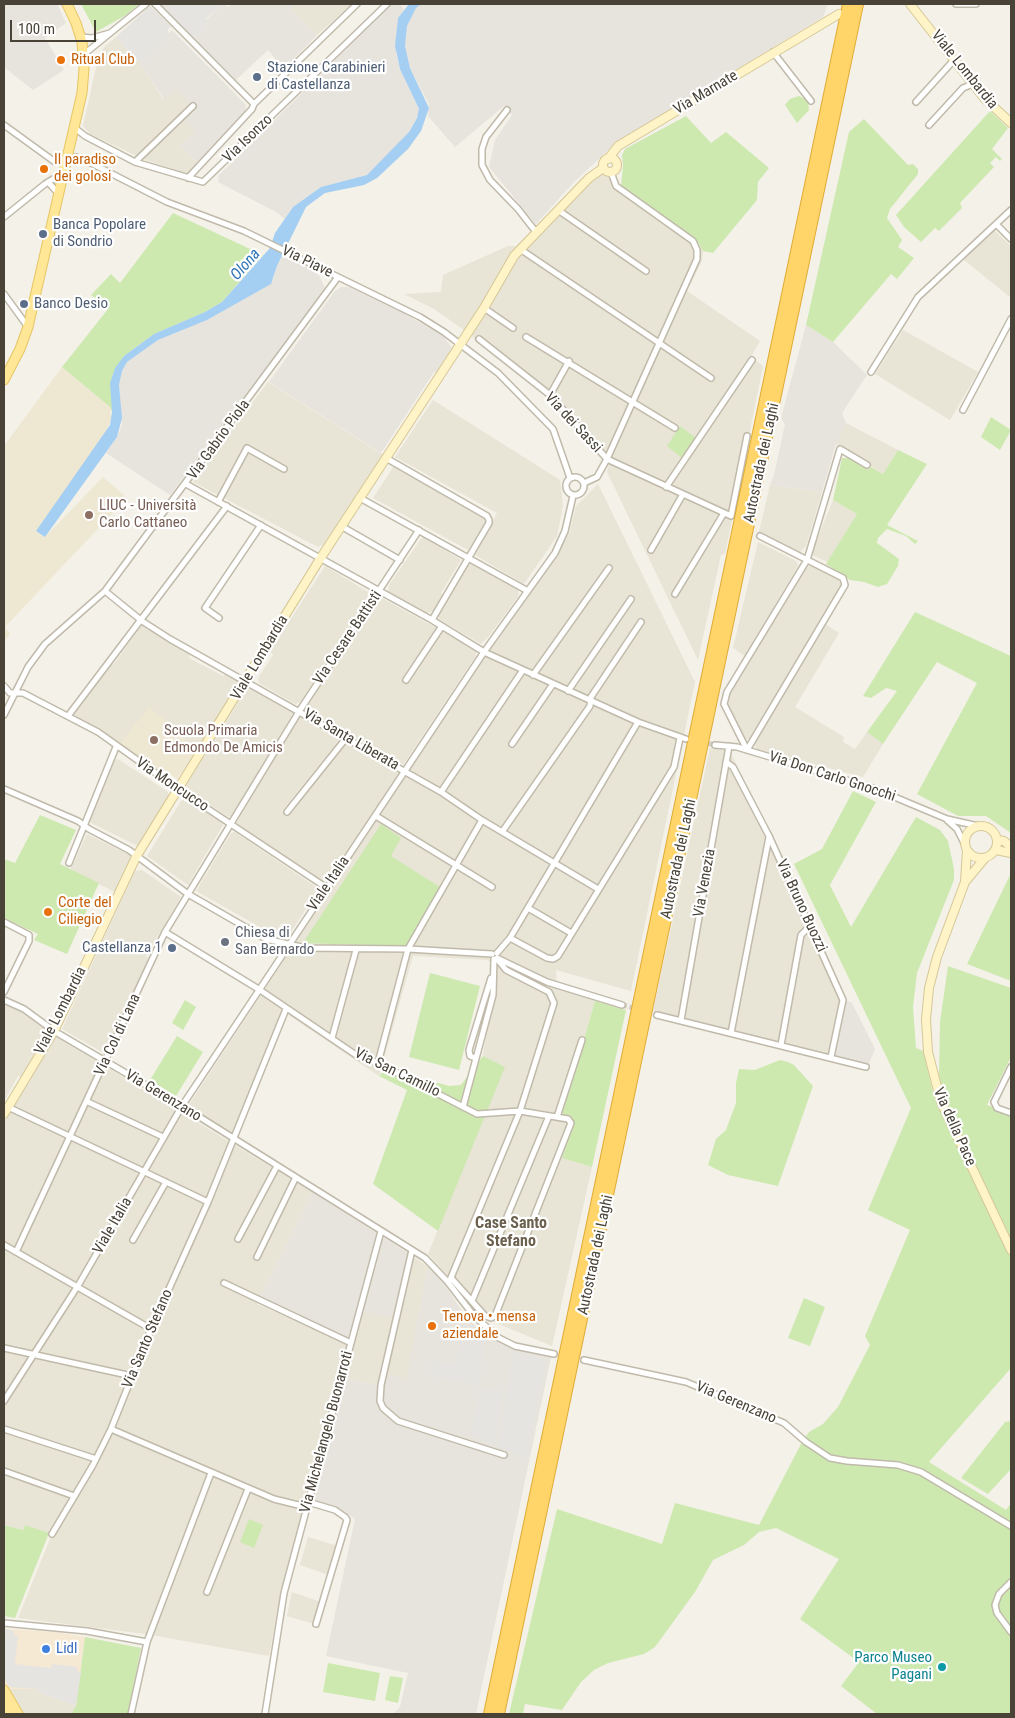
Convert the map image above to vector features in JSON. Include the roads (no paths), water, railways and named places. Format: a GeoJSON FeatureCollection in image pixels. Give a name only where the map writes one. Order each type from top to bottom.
{"type":"FeatureCollection","features":[{"type":"Feature","properties":{"kind":"highway","name":"Autostrada dei Laghi"},"geometry":{"type":"LineString","coordinates":[[489,1714],[848,4]]}},
{"type":"Feature","properties":{"kind":"highway","name":"Autostrada dei Laghi"},"geometry":{"type":"LineString","coordinates":[[499,1714],[858,4]]}},
{"type":"Feature","properties":{"kind":"main road"},"geometry":{"type":"LineString","coordinates":[[4,380],[20,349],[28,327],[83,87],[84,55],[81,37],[66,4]]}},
{"type":"Feature","properties":{"kind":"main road"},"geometry":{"type":"LineString","coordinates":[[4,1690],[18,1714]]}},
{"type":"Feature","properties":{"kind":"main road"},"geometry":{"type":"LineString","coordinates":[[4,1701],[10,1714]]}},
{"type":"Feature","properties":{"kind":"street"},"geometry":{"type":"LineString","coordinates":[[84,55],[146,4]]}},
{"type":"Feature","properties":{"kind":"street"},"geometry":{"type":"LineString","coordinates":[[155,4],[254,104]]}},
{"type":"Feature","properties":{"kind":"street"},"geometry":{"type":"LineString","coordinates":[[188,178],[252,109],[254,104],[357,4]]}},
{"type":"Feature","properties":{"kind":"street","name":"Via Isonzo"},"geometry":{"type":"LineString","coordinates":[[75,128],[85,136],[135,162],[203,182],[387,4]]}},
{"type":"Feature","properties":{"kind":"street","name":"Viale Lombardia"},"geometry":{"type":"LineString","coordinates":[[910,4],[989,104],[1011,123]]}},
{"type":"Feature","properties":{"kind":"street","name":"Viale Lombardia"},"geometry":{"type":"LineString","coordinates":[[915,4],[919,15]]}},
{"type":"Feature","properties":{"kind":"street"},"geometry":{"type":"LineString","coordinates":[[956,4],[976,4]]}},
{"type":"Feature","properties":{"kind":"street","name":"Via Marnate"},"geometry":{"type":"LineString","coordinates":[[460,343],[484,308],[514,256],[589,178],[603,168],[604,162],[618,146],[773,52],[839,15]]}},
{"type":"Feature","properties":{"kind":"street"},"geometry":{"type":"LineString","coordinates":[[81,37],[92,38],[110,33]]}},
{"type":"Feature","properties":{"kind":"street"},"geometry":{"type":"LineString","coordinates":[[773,52],[811,101]]}},
{"type":"Feature","properties":{"kind":"street"},"geometry":{"type":"LineString","coordinates":[[916,102],[954,60]]}},
{"type":"Feature","properties":{"kind":"street"},"geometry":{"type":"LineString","coordinates":[[929,125],[963,88],[973,84]]}},
{"type":"Feature","properties":{"kind":"street"},"geometry":{"type":"LineString","coordinates":[[135,162],[192,106]]}},
{"type":"Feature","properties":{"kind":"street"},"geometry":{"type":"LineString","coordinates":[[507,110],[486,137],[481,154],[482,165],[490,180],[518,209],[536,232]]}},
{"type":"Feature","properties":{"kind":"street","name":"Via Piave"},"geometry":{"type":"LineString","coordinates":[[4,126],[55,162],[76,157],[85,160],[167,202],[294,255],[420,317],[460,343],[498,373],[553,429],[570,478]]}},
{"type":"Feature","properties":{"kind":"street"},"geometry":{"type":"LineString","coordinates":[[603,168],[611,172],[616,168],[617,163],[613,159],[608,159]]}},
{"type":"Feature","properties":{"kind":"street","name":"Viale Italia"},"geometry":{"type":"LineString","coordinates":[[573,496],[581,494],[584,483],[596,477],[607,459],[696,259],[697,250],[693,241],[616,186],[611,172]]}},
{"type":"Feature","properties":{"kind":"street"},"geometry":{"type":"LineString","coordinates":[[4,217],[48,182],[53,179],[63,180]]}},
{"type":"Feature","properties":{"kind":"street"},"geometry":{"type":"LineString","coordinates":[[48,182],[59,195]]}},
{"type":"Feature","properties":{"kind":"street"},"geometry":{"type":"LineString","coordinates":[[558,210],[646,271]]}},
{"type":"Feature","properties":{"kind":"street"},"geometry":{"type":"LineString","coordinates":[[871,372],[918,296],[1011,210]]}},
{"type":"Feature","properties":{"kind":"street"},"geometry":{"type":"LineString","coordinates":[[996,224],[1011,239]]}},
{"type":"Feature","properties":{"kind":"street"},"geometry":{"type":"LineString","coordinates":[[520,249],[711,378]]}},
{"type":"Feature","properties":{"kind":"street","name":"Via Gabrio Piola"},"geometry":{"type":"LineString","coordinates":[[4,715],[12,702],[13,692],[45,644],[105,591],[338,277]]}},
{"type":"Feature","properties":{"kind":"street"},"geometry":{"type":"LineString","coordinates":[[4,294],[28,327]]}},
{"type":"Feature","properties":{"kind":"street"},"geometry":{"type":"LineString","coordinates":[[484,308],[513,328]]}},
{"type":"Feature","properties":{"kind":"street"},"geometry":{"type":"LineString","coordinates":[[963,410],[1011,319]]}},
{"type":"Feature","properties":{"kind":"street"},"geometry":{"type":"LineString","coordinates":[[526,337],[675,428]]}},
{"type":"Feature","properties":{"kind":"street","name":"Via dei Sassi"},"geometry":{"type":"LineString","coordinates":[[479,339],[550,395],[607,459],[731,516],[747,436]]}},
{"type":"Feature","properties":{"kind":"street","name":"Viale Lombardia"},"geometry":{"type":"LineString","coordinates":[[6,1111],[54,1031],[136,857],[320,559],[460,343]]}},
{"type":"Feature","properties":{"kind":"street"},"geometry":{"type":"LineString","coordinates":[[666,487],[752,360]]}},
{"type":"Feature","properties":{"kind":"street"},"geometry":{"type":"LineString","coordinates":[[550,395],[569,362]]}},
{"type":"Feature","properties":{"kind":"street"},"geometry":{"type":"LineString","coordinates":[[218,502],[247,448],[284,469]]}},
{"type":"Feature","properties":{"kind":"street"},"geometry":{"type":"LineString","coordinates":[[747,750],[724,704],[725,698],[807,560],[840,449],[867,465]]}},
{"type":"Feature","properties":{"kind":"street"},"geometry":{"type":"LineString","coordinates":[[386,458],[487,516],[490,523],[432,620]]}},
{"type":"Feature","properties":{"kind":"street"},"geometry":{"type":"LineString","coordinates":[[570,478],[579,478],[584,483]]}},
{"type":"Feature","properties":{"kind":"street","name":"Viale Italia"},"geometry":{"type":"LineString","coordinates":[[570,478],[567,482],[566,490],[573,496]]}},
{"type":"Feature","properties":{"kind":"street"},"geometry":{"type":"LineString","coordinates":[[186,484],[378,592],[432,620],[484,652],[638,722],[683,738],[674,767],[558,956],[553,959],[510,938]]}},
{"type":"Feature","properties":{"kind":"street"},"geometry":{"type":"LineString","coordinates":[[651,550],[683,494]]}},
{"type":"Feature","properties":{"kind":"street","name":"Viale Italia"},"geometry":{"type":"LineString","coordinates":[[4,1401],[77,1288],[182,1106],[484,652],[526,590],[555,552],[565,531],[573,496]]}},
{"type":"Feature","properties":{"kind":"street"},"geometry":{"type":"LineString","coordinates":[[360,498],[526,590]]}},
{"type":"Feature","properties":{"kind":"street"},"geometry":{"type":"LineString","coordinates":[[68,716],[142,621],[227,506]]}},
{"type":"Feature","properties":{"kind":"street"},"geometry":{"type":"LineString","coordinates":[[675,594],[724,513]]}},
{"type":"Feature","properties":{"kind":"street"},"geometry":{"type":"LineString","coordinates":[[219,618],[205,608],[261,525]]}},
{"type":"Feature","properties":{"kind":"street"},"geometry":{"type":"LineString","coordinates":[[341,526],[400,560]]}},
{"type":"Feature","properties":{"kind":"street","name":"Via Cesare Battisti"},"geometry":{"type":"LineString","coordinates":[[230,823],[300,710],[419,530]]}},
{"type":"Feature","properties":{"kind":"street"},"geometry":{"type":"LineString","coordinates":[[747,750],[844,585],[843,578],[760,536]]}},
{"type":"Feature","properties":{"kind":"street"},"geometry":{"type":"LineString","coordinates":[[533,675],[609,568]]}},
{"type":"Feature","properties":{"kind":"street","name":"Via Santa Liberata"},"geometry":{"type":"LineString","coordinates":[[105,591],[142,621],[245,682],[300,710],[405,770],[482,820],[598,890]]}},
{"type":"Feature","properties":{"kind":"street"},"geometry":{"type":"LineString","coordinates":[[568,691],[631,599]]}},
{"type":"Feature","properties":{"kind":"street"},"geometry":{"type":"LineString","coordinates":[[502,832],[590,706],[590,701],[641,622]]}},
{"type":"Feature","properties":{"kind":"street"},"geometry":{"type":"LineString","coordinates":[[406,680],[442,626]]}},
{"type":"Feature","properties":{"kind":"street"},"geometry":{"type":"LineString","coordinates":[[441,792],[523,670]]}},
{"type":"Feature","properties":{"kind":"street"},"geometry":{"type":"LineString","coordinates":[[512,744],[553,684]]}},
{"type":"Feature","properties":{"kind":"street","name":"Via Moncucco"},"geometry":{"type":"LineString","coordinates":[[4,686],[8,692],[23,692],[98,732],[116,747],[327,888]]}},
{"type":"Feature","properties":{"kind":"street"},"geometry":{"type":"LineString","coordinates":[[463,1107],[492,995],[495,957],[510,938],[638,722]]}},
{"type":"Feature","properties":{"kind":"street"},"geometry":{"type":"LineString","coordinates":[[287,812],[347,737]]}},
{"type":"Feature","properties":{"kind":"street","name":"Via Don Carlo Gnocchi"},"geometry":{"type":"LineString","coordinates":[[715,745],[747,750],[873,788],[947,819],[988,827],[998,840],[1004,841],[1011,848]]}},
{"type":"Feature","properties":{"kind":"street","name":"Via Venezia"},"geometry":{"type":"LineString","coordinates":[[681,1020],[729,746]]}},
{"type":"Feature","properties":{"kind":"street"},"geometry":{"type":"LineString","coordinates":[[69,863],[116,747]]}},
{"type":"Feature","properties":{"kind":"street","name":"Via Bruno Buozzi"},"geometry":{"type":"LineString","coordinates":[[726,762],[733,767],[769,836],[844,1000],[831,1058]]}},
{"type":"Feature","properties":{"kind":"street"},"geometry":{"type":"LineString","coordinates":[[4,789],[42,804],[129,850],[188,894],[266,939],[305,948],[356,950],[408,949],[495,957],[547,982],[622,1005]]}},
{"type":"Feature","properties":{"kind":"street"},"geometry":{"type":"LineString","coordinates":[[376,816],[492,887]]}},
{"type":"Feature","properties":{"kind":"street"},"geometry":{"type":"LineString","coordinates":[[947,819],[956,829],[974,857],[985,858],[996,850],[998,840]]}},
{"type":"Feature","properties":{"kind":"street"},"geometry":{"type":"LineString","coordinates":[[378,1064],[408,949],[482,820]]}},
{"type":"Feature","properties":{"kind":"street","name":"Via Col di Lana"},"geometry":{"type":"LineString","coordinates":[[16,1252],[88,1102],[104,1060],[110,1055],[165,932],[230,823]]}},
{"type":"Feature","properties":{"kind":"street"},"geometry":{"type":"LineString","coordinates":[[966,847],[969,832],[978,826]]}},
{"type":"Feature","properties":{"kind":"street"},"geometry":{"type":"LineString","coordinates":[[731,1033],[769,836]]}},
{"type":"Feature","properties":{"kind":"street","name":"Via della Pace"},"geometry":{"type":"LineString","coordinates":[[966,847],[966,882]]}},
{"type":"Feature","properties":{"kind":"street"},"geometry":{"type":"LineString","coordinates":[[996,850],[1011,853]]}},
{"type":"Feature","properties":{"kind":"street","name":"Via della Pace"},"geometry":{"type":"LineString","coordinates":[[985,858],[966,882],[937,956],[929,988],[926,1019],[929,1060],[936,1089],[1011,1250]]}},
{"type":"Feature","properties":{"kind":"street"},"geometry":{"type":"LineString","coordinates":[[528,908],[571,933]]}},
{"type":"Feature","properties":{"kind":"street"},"geometry":{"type":"LineString","coordinates":[[4,922],[29,935],[29,941],[4,992]]}},
{"type":"Feature","properties":{"kind":"street"},"geometry":{"type":"LineString","coordinates":[[781,1045],[801,935],[810,926]]}},
{"type":"Feature","properties":{"kind":"street","name":"Via San Camillo"},"geometry":{"type":"LineString","coordinates":[[165,932],[260,990],[359,1057],[378,1064],[477,1114],[520,1111],[568,1119],[571,1123],[495,1316],[488,1318],[472,1301]]}},
{"type":"Feature","properties":{"kind":"street"},"geometry":{"type":"LineString","coordinates":[[332,1038],[356,950]]}},
{"type":"Feature","properties":{"kind":"street"},"geometry":{"type":"LineString","coordinates":[[495,957],[506,970],[535,984],[552,996],[554,1003],[520,1111],[449,1280],[472,1301],[549,1116]]}},
{"type":"Feature","properties":{"kind":"street","name":"Via Gerenzano"},"geometry":{"type":"LineString","coordinates":[[4,1000],[24,1009],[54,1031],[182,1106],[295,1179],[425,1258],[449,1280],[474,1316],[500,1338],[515,1346],[554,1354]]}},
{"type":"Feature","properties":{"kind":"street","name":"Via Santo Stefano"},"geometry":{"type":"LineString","coordinates":[[52,1534],[96,1459],[111,1429],[151,1328],[208,1202],[286,1009]]}},
{"type":"Feature","properties":{"kind":"street"},"geometry":{"type":"LineString","coordinates":[[657,1015],[866,1067]]}},
{"type":"Feature","properties":{"kind":"street"},"geometry":{"type":"LineString","coordinates":[[557,1117],[582,1040]]}},
{"type":"Feature","properties":{"kind":"street"},"geometry":{"type":"LineString","coordinates":[[1011,1067],[994,1102],[997,1108],[1011,1113]]}},
{"type":"Feature","properties":{"kind":"street"},"geometry":{"type":"LineString","coordinates":[[88,1102],[163,1137]]}},
{"type":"Feature","properties":{"kind":"street"},"geometry":{"type":"LineString","coordinates":[[6,1111],[71,1136],[208,1202]]}},
{"type":"Feature","properties":{"kind":"street"},"geometry":{"type":"LineString","coordinates":[[238,1239],[277,1166]]}},
{"type":"Feature","properties":{"kind":"street"},"geometry":{"type":"LineString","coordinates":[[256,1257],[295,1179]]}},
{"type":"Feature","properties":{"kind":"street"},"geometry":{"type":"LineString","coordinates":[[133,1240],[166,1182]]}},
{"type":"Feature","properties":{"kind":"street","name":"Via Michelangelo Buonarroti"},"geometry":{"type":"LineString","coordinates":[[265,1714],[284,1593],[381,1231]]}},
{"type":"Feature","properties":{"kind":"street"},"geometry":{"type":"LineString","coordinates":[[4,1246],[151,1328]]}},
{"type":"Feature","properties":{"kind":"street"},"geometry":{"type":"LineString","coordinates":[[412,1250],[381,1385],[380,1401],[383,1408],[398,1421],[504,1455]]}},
{"type":"Feature","properties":{"kind":"street"},"geometry":{"type":"LineString","coordinates":[[224,1283],[351,1343]]}},
{"type":"Feature","properties":{"kind":"street"},"geometry":{"type":"LineString","coordinates":[[4,1348],[132,1376]]}},
{"type":"Feature","properties":{"kind":"street","name":"Via Gerenzano"},"geometry":{"type":"LineString","coordinates":[[584,1360],[686,1382],[784,1423],[806,1442],[830,1458],[847,1461],[883,1462],[914,1469],[931,1477],[1011,1526]]}},
{"type":"Feature","properties":{"kind":"street"},"geometry":{"type":"LineString","coordinates":[[4,1429],[96,1459]]}},
{"type":"Feature","properties":{"kind":"street"},"geometry":{"type":"LineString","coordinates":[[111,1429],[248,1489],[298,1506],[308,1502],[335,1510],[347,1520],[316,1624]]}},
{"type":"Feature","properties":{"kind":"street"},"geometry":{"type":"LineString","coordinates":[[4,1471],[74,1496]]}},
{"type":"Feature","properties":{"kind":"street"},"geometry":{"type":"LineString","coordinates":[[131,1714],[147,1642],[211,1473]]}},
{"type":"Feature","properties":{"kind":"street"},"geometry":{"type":"LineString","coordinates":[[207,1592],[248,1489]]}},
{"type":"Feature","properties":{"kind":"street"},"geometry":{"type":"LineString","coordinates":[[1011,1582],[999,1594],[995,1605],[997,1613],[1011,1632]]}},
{"type":"Feature","properties":{"kind":"street"},"geometry":{"type":"LineString","coordinates":[[4,1623],[87,1631],[147,1642]]}},
{"type":"Feature","properties":{"kind":"water"},"geometry":{"type":"Polygon","coordinates":[[[409,4],[421,4],[416,8],[407,26],[405,46],[410,68],[429,108],[421,131],[408,149],[377,178],[364,185],[325,193],[306,207],[277,266],[271,284],[207,320],[158,340],[127,362],[122,371],[119,385],[122,418],[117,437],[45,537],[36,531],[110,425],[112,412],[110,383],[115,368],[124,356],[154,334],[205,312],[222,302],[270,248],[275,233],[293,207],[321,187],[367,175],[409,132],[417,118],[419,109],[400,69],[395,46],[398,18],[409,4]]]}},
{"type":"Feature","properties":{"kind":"tunnel"},"geometry":{"type":"LineString","coordinates":[[686,739],[715,745]]}},
{"type":"Feature","properties":{"kind":"tunnel"},"geometry":{"type":"LineString","coordinates":[[622,1005],[637,1009]]}},
{"type":"Feature","properties":{"kind":"place","name":"Ritual Club"},"geometry":{"type":"Point","coordinates":[61,60]}},
{"type":"Feature","properties":{"kind":"place","name":"Stazione Carabinieri di Castellanza"},"geometry":{"type":"Point","coordinates":[257,77]}},
{"type":"Feature","properties":{"kind":"place","name":"Il paradiso dei golosi"},"geometry":{"type":"Point","coordinates":[44,169]}},
{"type":"Feature","properties":{"kind":"place","name":"Banca Popolare di Sondrio"},"geometry":{"type":"Point","coordinates":[43,234]}},
{"type":"Feature","properties":{"kind":"place","name":"Banco Desio"},"geometry":{"type":"Point","coordinates":[24,304]}},
{"type":"Feature","properties":{"kind":"place","name":"LIUC - Università Carlo Cattaneo"},"geometry":{"type":"Point","coordinates":[89,515]}},
{"type":"Feature","properties":{"kind":"place","name":"Scuola Primaria Edmondo De Amicis"},"geometry":{"type":"Point","coordinates":[154,740]}},
{"type":"Feature","properties":{"kind":"place","name":"Corte del Ciliegio"},"geometry":{"type":"Point","coordinates":[48,912]}},
{"type":"Feature","properties":{"kind":"place","name":"Chiesa di San Bernardo"},"geometry":{"type":"Point","coordinates":[225,942]}},
{"type":"Feature","properties":{"kind":"place","name":"Castellanza 1"},"geometry":{"type":"Point","coordinates":[172,948]}},
{"type":"Feature","properties":{"kind":"place","name":"Tenova • mensa aziendale"},"geometry":{"type":"Point","coordinates":[432,1326]}},
{"type":"Feature","properties":{"kind":"place","name":"Lidl"},"geometry":{"type":"Point","coordinates":[46,1649]}},
{"type":"Feature","properties":{"kind":"place","name":"Parco Museo Pagani"},"geometry":{"type":"Point","coordinates":[942,1667]}},
{"type":"Feature","properties":{"kind":"district","name":"Case Santo Stefano"},"geometry":{"type":"Point","coordinates":[511,1233]}},
{"type":"Feature","properties":{"kind":"water label","name":"Olona"},"geometry":{"type":"Point","coordinates":[246,265]}}]}
